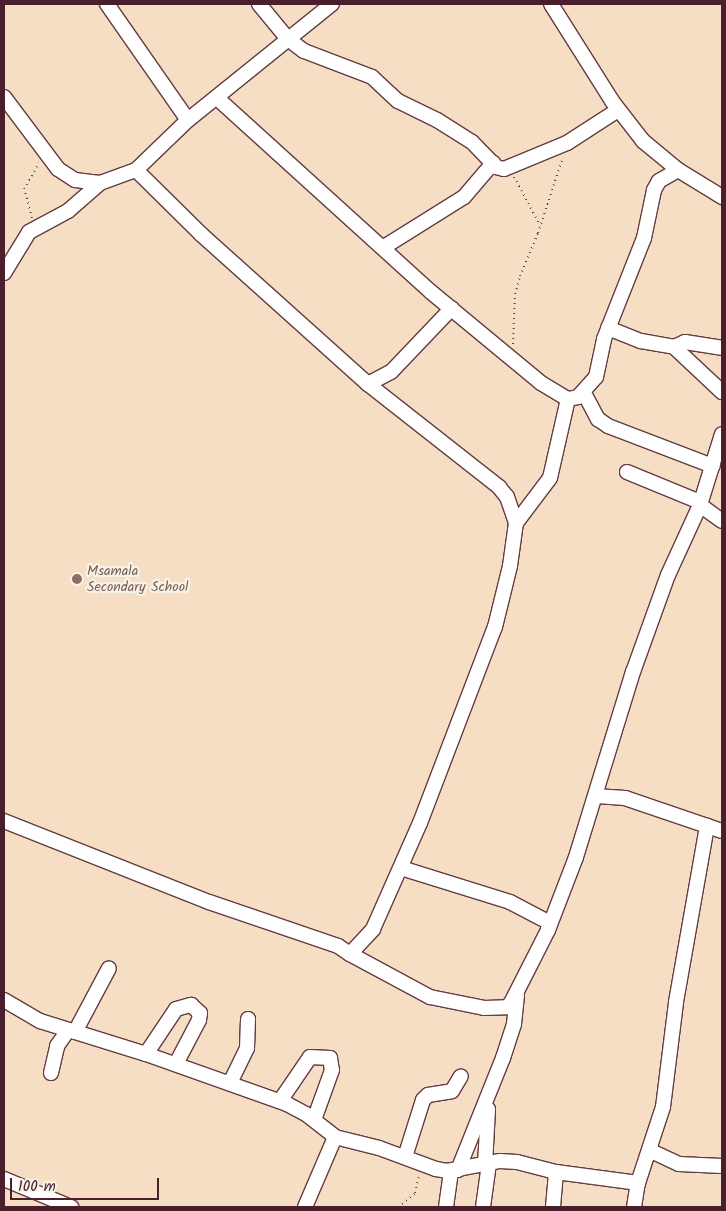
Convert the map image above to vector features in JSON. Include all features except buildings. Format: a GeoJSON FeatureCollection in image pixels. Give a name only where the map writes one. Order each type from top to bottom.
{"type":"FeatureCollection","features":[{"type":"Feature","properties":{"kind":"street"},"geometry":{"type":"LineString","coordinates":[[107,4],[188,120]]}},
{"type":"Feature","properties":{"kind":"street"},"geometry":{"type":"LineString","coordinates":[[259,4],[288,40],[314,57],[372,77],[398,101],[437,120],[472,142],[493,163],[508,168],[567,143],[618,110]]}},
{"type":"Feature","properties":{"kind":"street"},"geometry":{"type":"LineString","coordinates":[[4,273],[33,228],[68,211],[100,183],[136,170],[188,120],[332,4]]}},
{"type":"Feature","properties":{"kind":"street"},"geometry":{"type":"LineString","coordinates":[[551,4],[618,110],[653,151],[678,170],[722,197]]}},
{"type":"Feature","properties":{"kind":"street"},"geometry":{"type":"LineString","coordinates":[[217,98],[452,308],[556,394],[568,399],[584,393],[596,378],[599,353],[644,238],[654,190],[658,181],[678,170]]}},
{"type":"Feature","properties":{"kind":"street"},"geometry":{"type":"LineString","coordinates":[[5,102],[58,168],[75,180],[100,183]]}},
{"type":"Feature","properties":{"kind":"street"},"geometry":{"type":"LineString","coordinates":[[384,247],[464,197],[493,163]]}},
{"type":"Feature","properties":{"kind":"street"},"geometry":{"type":"LineString","coordinates":[[136,170],[201,234],[368,384],[499,487],[507,496],[516,523]]}},
{"type":"Feature","properties":{"kind":"street"},"geometry":{"type":"LineString","coordinates":[[368,384],[379,381],[391,372],[452,308]]}},
{"type":"Feature","properties":{"kind":"street"},"geometry":{"type":"LineString","coordinates":[[608,328],[641,341],[674,347],[722,392]]}},
{"type":"Feature","properties":{"kind":"street"},"geometry":{"type":"LineString","coordinates":[[674,347],[685,342],[722,348]]}},
{"type":"Feature","properties":{"kind":"street"},"geometry":{"type":"LineString","coordinates":[[584,393],[598,419],[608,426],[713,466]]}},
{"type":"Feature","properties":{"kind":"street"},"geometry":{"type":"LineString","coordinates":[[350,954],[373,929],[401,868],[495,627],[516,523],[550,478],[568,399]]}},
{"type":"Feature","properties":{"kind":"street"},"geometry":{"type":"LineString","coordinates":[[446,1207],[454,1171],[488,1099],[514,1024],[518,995],[548,930],[596,796],[633,672],[668,575],[700,504],[722,434]]}},
{"type":"Feature","properties":{"kind":"street"},"geometry":{"type":"LineString","coordinates":[[627,472],[700,504],[722,522]]}},
{"type":"Feature","properties":{"kind":"street"},"geometry":{"type":"LineString","coordinates":[[596,796],[625,798],[722,831]]}},
{"type":"Feature","properties":{"kind":"street"},"geometry":{"type":"LineString","coordinates":[[4,821],[209,902],[338,946],[430,997],[499,1008],[507,1007],[518,995]]}},
{"type":"Feature","properties":{"kind":"street"},"geometry":{"type":"LineString","coordinates":[[634,1207],[638,1183],[651,1151],[664,1108],[676,1002],[707,826]]}},
{"type":"Feature","properties":{"kind":"street"},"geometry":{"type":"LineString","coordinates":[[401,868],[523,908],[550,923],[548,930]]}},
{"type":"Feature","properties":{"kind":"street"},"geometry":{"type":"LineString","coordinates":[[51,1073],[57,1046],[72,1031],[109,968]]}},
{"type":"Feature","properties":{"kind":"street"},"geometry":{"type":"LineString","coordinates":[[4,1000],[40,1021],[176,1064],[280,1101],[314,1120],[335,1137],[410,1159],[454,1171],[487,1164],[517,1162],[556,1172],[638,1183]]}},
{"type":"Feature","properties":{"kind":"street"},"geometry":{"type":"LineString","coordinates":[[146,1054],[176,1009],[190,1005],[200,1013],[199,1020],[176,1064]]}},
{"type":"Feature","properties":{"kind":"street"},"geometry":{"type":"LineString","coordinates":[[230,1083],[248,1048],[248,1019]]}},
{"type":"Feature","properties":{"kind":"street"},"geometry":{"type":"LineString","coordinates":[[280,1101],[310,1057],[330,1058],[332,1070],[314,1120]]}},
{"type":"Feature","properties":{"kind":"street"},"geometry":{"type":"LineString","coordinates":[[410,1159],[423,1100],[428,1095],[452,1091],[461,1076]]}},
{"type":"Feature","properties":{"kind":"street"},"geometry":{"type":"LineString","coordinates":[[483,1207],[487,1164],[488,1099]]}},
{"type":"Feature","properties":{"kind":"street"},"geometry":{"type":"LineString","coordinates":[[306,1207],[335,1137]]}},
{"type":"Feature","properties":{"kind":"street"},"geometry":{"type":"LineString","coordinates":[[651,1151],[679,1164],[722,1166]]}},
{"type":"Feature","properties":{"kind":"street"},"geometry":{"type":"LineString","coordinates":[[554,1207],[556,1172]]}},
{"type":"Feature","properties":{"kind":"street"},"geometry":{"type":"LineString","coordinates":[[4,1179],[71,1207]]}},
{"type":"Feature","properties":{"kind":"path"},"geometry":{"type":"LineString","coordinates":[[513,358],[515,294],[541,226],[567,143]]}},
{"type":"Feature","properties":{"kind":"path"},"geometry":{"type":"LineString","coordinates":[[33,228],[24,189],[46,155]]}},
{"type":"Feature","properties":{"kind":"path"},"geometry":{"type":"LineString","coordinates":[[508,168],[541,226]]}},
{"type":"Feature","properties":{"kind":"path"},"geometry":{"type":"LineString","coordinates":[[398,1207],[415,1193],[420,1178],[410,1159]]}},
{"type":"Feature","properties":{"kind":"place","name":"Msamala Secondary School"},"geometry":{"type":"Point","coordinates":[77,579]}}]}
